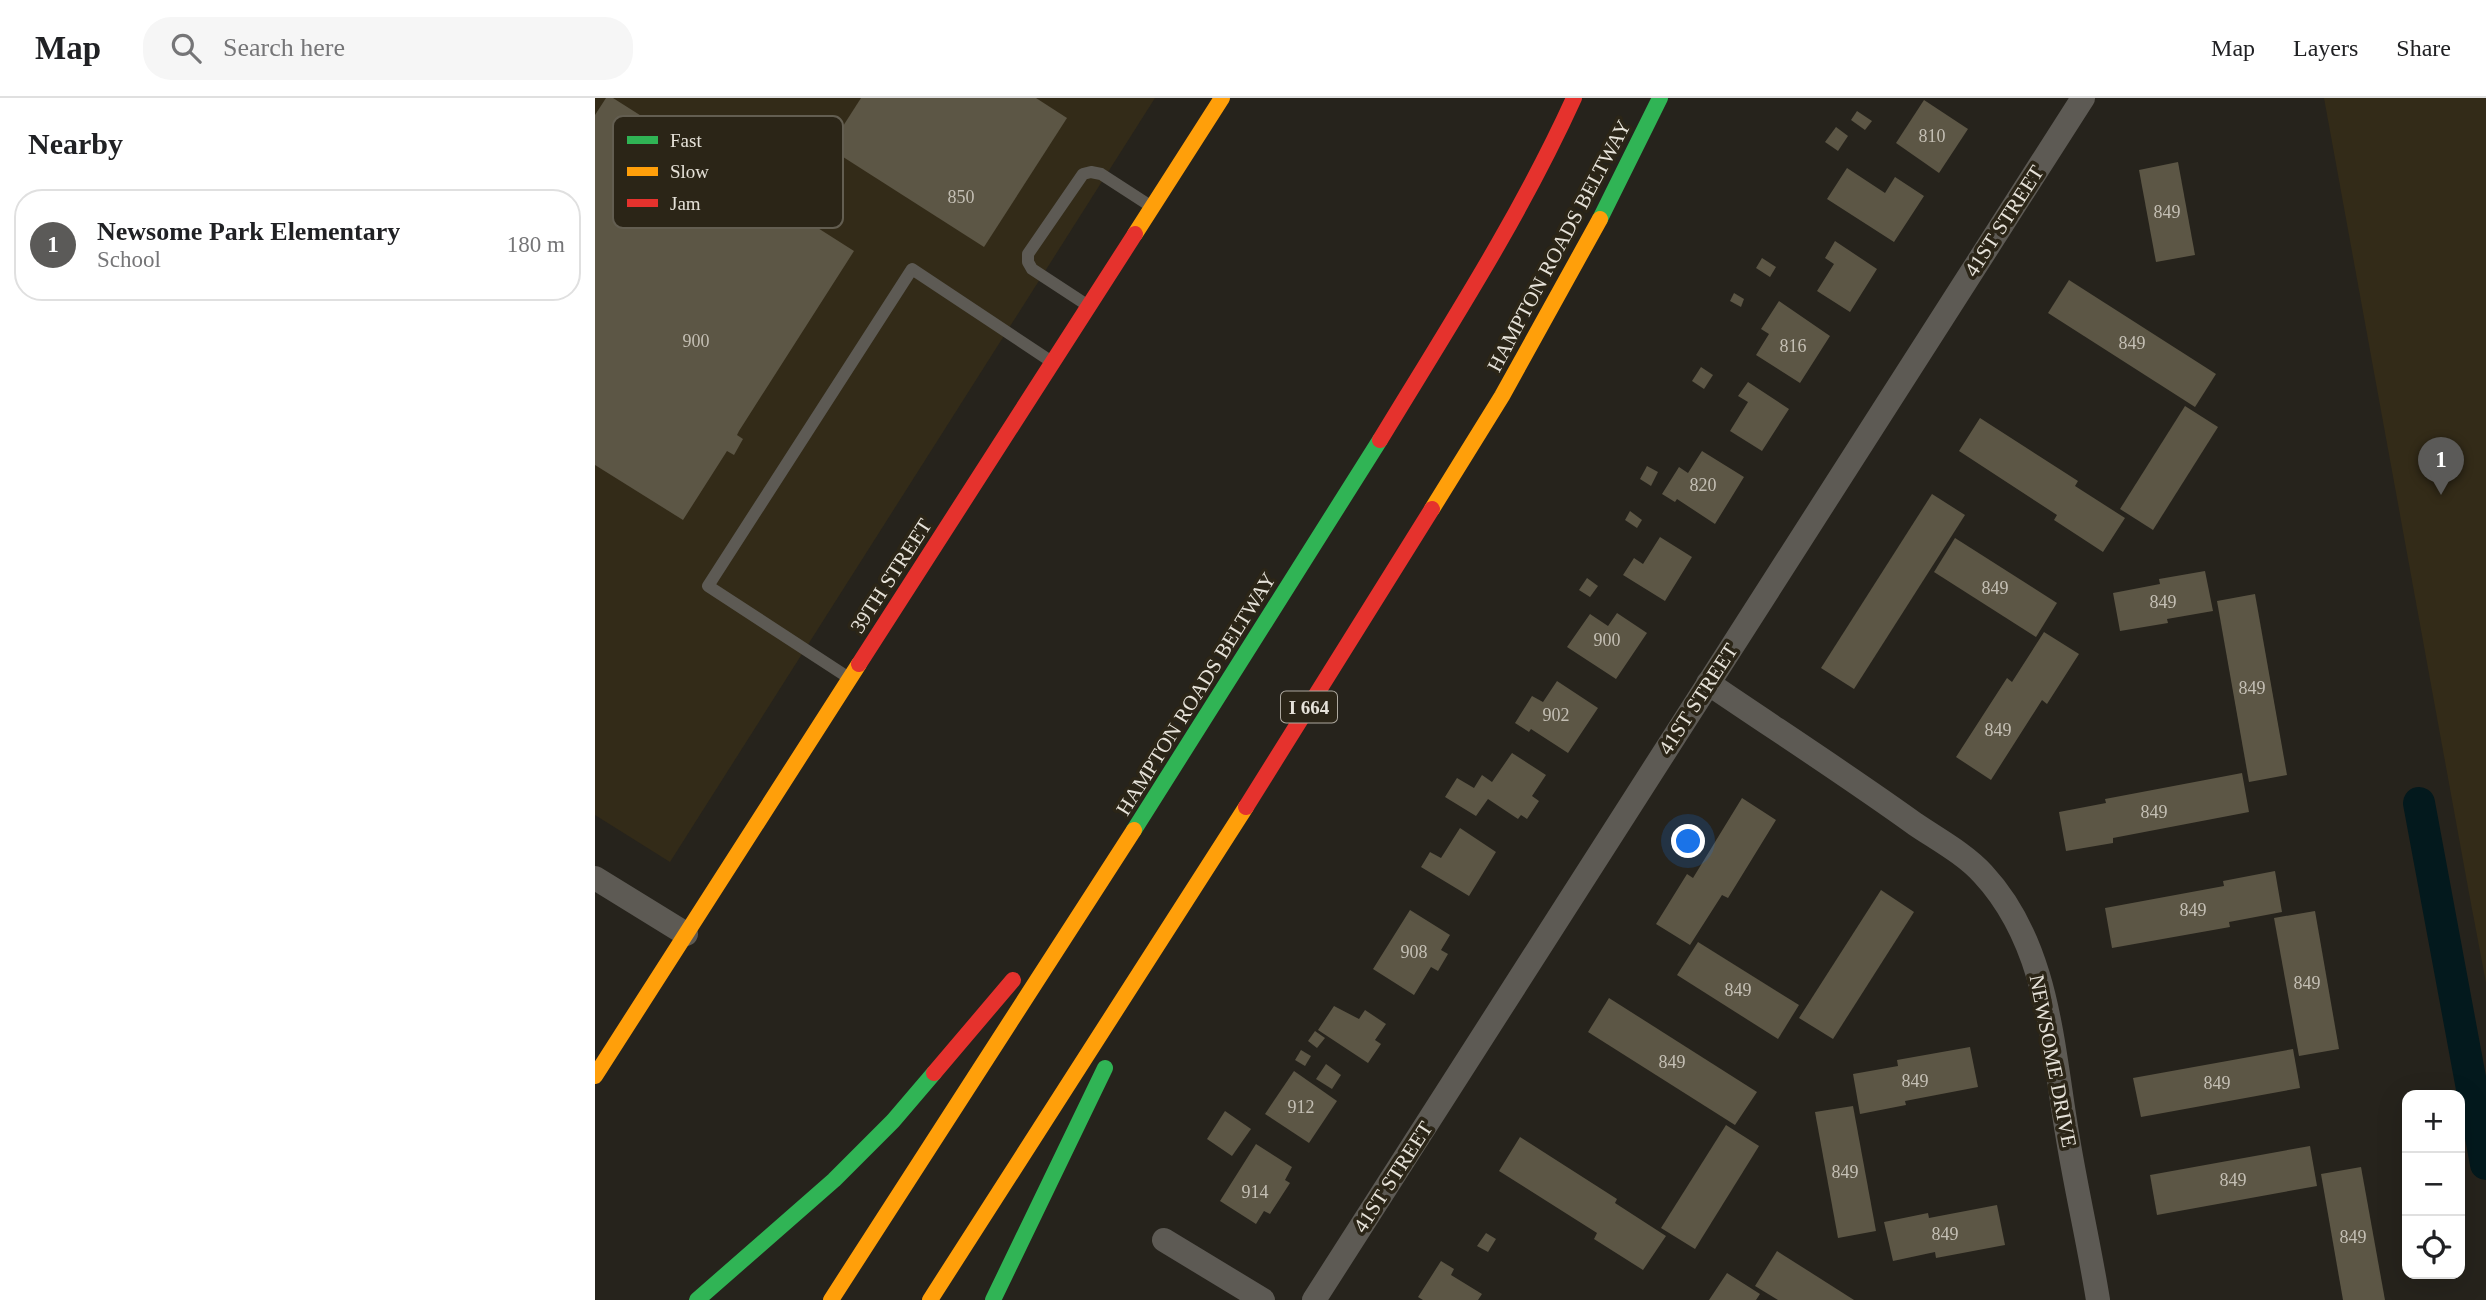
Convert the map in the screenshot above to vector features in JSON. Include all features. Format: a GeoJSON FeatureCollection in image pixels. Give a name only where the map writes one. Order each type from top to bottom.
{"type":"FeatureCollection","features":[{"type":"Feature","properties":{"kind":"main road","name":"39TH STREET"},"geometry":{"type":"LineString","coordinates":[[595,1076],[1222,98]]}},
{"type":"Feature","properties":{"kind":"main road","name":"HAMPTON ROADS BELTWAY"},"geometry":{"type":"LineString","coordinates":[[831,1300],[1368,461],[1491,257],[1574,98]]}},
{"type":"Feature","properties":{"kind":"main road","name":"HAMPTON ROADS BELTWAY"},"geometry":{"type":"LineString","coordinates":[[930,1300],[1177,917],[1502,396],[1592,236],[1660,98]]}},
{"type":"Feature","properties":{"kind":"main road"},"geometry":{"type":"LineString","coordinates":[[697,1300],[834,1180],[893,1121],[1112,864]]}},
{"type":"Feature","properties":{"kind":"main road"},"geometry":{"type":"LineString","coordinates":[[1124,1028],[1177,917]]}},
{"type":"Feature","properties":{"kind":"main road"},"geometry":{"type":"LineString","coordinates":[[993,1300],[1112,1053]]}},
{"type":"Feature","properties":{"kind":"street","name":"41ST STREET"},"geometry":{"type":"LineString","coordinates":[[1314,1300],[2083,98]]}},
{"type":"Feature","properties":{"kind":"street","name":"NEWSOME DRIVE"},"geometry":{"type":"LineString","coordinates":[[1708,683],[1866,789],[1982,873],[2013,915],[2032,954],[2051,1026],[2067,1133],[2098,1300]]}},
{"type":"Feature","properties":{"kind":"street"},"geometry":{"type":"LineString","coordinates":[[595,878],[686,934]]}},
{"type":"Feature","properties":{"kind":"street"},"geometry":{"type":"LineString","coordinates":[[1164,1240],[1263,1300]]}},
{"type":"Feature","properties":{"kind":"lane"},"geometry":{"type":"LineString","coordinates":[[1089,306],[1032,270],[1028,254],[1083,174],[1101,174],[1152,207]]}},
{"type":"Feature","properties":{"kind":"lane"},"geometry":{"type":"LineString","coordinates":[[850,679],[708,586],[912,269],[1052,363]]}},
{"type":"Feature","properties":{"kind":"shaded area"},"geometry":{"type":"Polygon","coordinates":[[[595,98],[1155,98],[670,862],[595,815],[595,98]]]}},
{"type":"Feature","properties":{"kind":"shaded area"},"geometry":{"type":"Polygon","coordinates":[[[2324,98],[2486,98],[2486,983],[2469,893],[2324,98]]]}},
{"type":"Feature","properties":{"kind":"building"},"geometry":{"type":"Polygon","coordinates":[[[606,98],[613,98],[641,116],[613,116],[613,228],[818,228],[854,251],[739,431],[737,435],[743,439],[734,455],[727,451],[683,520],[595,465],[595,115],[606,98]]]}},
{"type":"Feature","properties":{"kind":"building"},"geometry":{"type":"Polygon","coordinates":[[[861,98],[1036,98],[1067,118],[984,247],[843,157],[843,126],[861,98]]]}},
{"type":"Feature","properties":{"kind":"building"},"geometry":{"type":"Polygon","coordinates":[[[1924,100],[1968,129],[1939,173],[1896,143],[1924,100]]]}},
{"type":"Feature","properties":{"kind":"building"},"geometry":{"type":"Polygon","coordinates":[[[1857,111],[1872,121],[1865,130],[1851,120],[1857,111]]]}},
{"type":"Feature","properties":{"kind":"building"},"geometry":{"type":"Polygon","coordinates":[[[1836,127],[1848,136],[1838,151],[1825,142],[1836,127]]]}},
{"type":"Feature","properties":{"kind":"building"},"geometry":{"type":"Polygon","coordinates":[[[2178,162],[2195,255],[2156,262],[2139,170],[2178,162]]]}},
{"type":"Feature","properties":{"kind":"building"},"geometry":{"type":"Polygon","coordinates":[[[1847,168],[1885,193],[1895,177],[1924,196],[1894,242],[1827,199],[1847,168]]]}},
{"type":"Feature","properties":{"kind":"building"},"geometry":{"type":"Polygon","coordinates":[[[1835,241],[1877,269],[1850,312],[1817,291],[1834,264],[1825,258],[1835,241]]]}},
{"type":"Feature","properties":{"kind":"building"},"geometry":{"type":"Polygon","coordinates":[[[1762,258],[1776,267],[1770,277],[1756,268],[1762,258]]]}},
{"type":"Feature","properties":{"kind":"building"},"geometry":{"type":"Polygon","coordinates":[[[2069,280],[2216,374],[2195,407],[2048,313],[2069,280]]]}},
{"type":"Feature","properties":{"kind":"building"},"geometry":{"type":"Polygon","coordinates":[[[1734,293],[1744,299],[1741,307],[1730,301],[1734,293]]]}},
{"type":"Feature","properties":{"kind":"building"},"geometry":{"type":"Polygon","coordinates":[[[1779,301],[1830,336],[1800,383],[1756,355],[1769,334],[1761,329],[1779,301]]]}},
{"type":"Feature","properties":{"kind":"building"},"geometry":{"type":"Polygon","coordinates":[[[1701,367],[1713,375],[1704,389],[1692,381],[1701,367]]]}},
{"type":"Feature","properties":{"kind":"building"},"geometry":{"type":"Polygon","coordinates":[[[1748,382],[1789,409],[1762,451],[1730,431],[1748,402],[1738,396],[1748,382]]]}},
{"type":"Feature","properties":{"kind":"building"},"geometry":{"type":"Polygon","coordinates":[[[2185,406],[2218,427],[2153,530],[2120,509],[2185,406]]]}},
{"type":"Feature","properties":{"kind":"building"},"geometry":{"type":"Polygon","coordinates":[[[1980,418],[2078,481],[2075,486],[2125,518],[2103,552],[2054,520],[2057,515],[1959,451],[1980,418]]]}},
{"type":"Feature","properties":{"kind":"building"},"geometry":{"type":"Polygon","coordinates":[[[1702,451],[1744,477],[1715,524],[1677,499],[1675,502],[1662,494],[1679,467],[1688,473],[1702,451]]]}},
{"type":"Feature","properties":{"kind":"building"},"geometry":{"type":"Polygon","coordinates":[[[1647,466],[1658,472],[1651,486],[1640,479],[1647,466]]]}},
{"type":"Feature","properties":{"kind":"building"},"geometry":{"type":"Polygon","coordinates":[[[1932,494],[1965,515],[1854,689],[1821,668],[1932,494]]]}},
{"type":"Feature","properties":{"kind":"building"},"geometry":{"type":"Polygon","coordinates":[[[1630,511],[1642,520],[1637,528],[1625,520],[1630,511]]]}},
{"type":"Feature","properties":{"kind":"building"},"geometry":{"type":"Polygon","coordinates":[[[1660,537],[1692,557],[1665,601],[1623,575],[1634,558],[1643,564],[1660,537]]]}},
{"type":"Feature","properties":{"kind":"building"},"geometry":{"type":"Polygon","coordinates":[[[1955,538],[2057,603],[2036,637],[1934,572],[1955,538]]]}},
{"type":"Feature","properties":{"kind":"building"},"geometry":{"type":"Polygon","coordinates":[[[2205,571],[2213,611],[2167,619],[2168,623],[2120,631],[2113,593],[2160,584],[2159,579],[2205,571]]]}},
{"type":"Feature","properties":{"kind":"building"},"geometry":{"type":"Polygon","coordinates":[[[1587,578],[1598,586],[1590,597],[1579,590],[1587,578]]]}},
{"type":"Feature","properties":{"kind":"building"},"geometry":{"type":"Polygon","coordinates":[[[2255,594],[2287,775],[2249,782],[2217,601],[2255,594]]]}},
{"type":"Feature","properties":{"kind":"building"},"geometry":{"type":"Polygon","coordinates":[[[1617,613],[1647,633],[1616,679],[1567,647],[1590,614],[1608,626],[1617,613]]]}},
{"type":"Feature","properties":{"kind":"building"},"geometry":{"type":"Polygon","coordinates":[[[2044,632],[2079,654],[2047,704],[2042,700],[1991,780],[1956,757],[2007,678],[2012,682],[2044,632]]]}},
{"type":"Feature","properties":{"kind":"building"},"geometry":{"type":"Polygon","coordinates":[[[1557,681],[1598,708],[1568,753],[1531,729],[1529,732],[1515,723],[1532,696],[1543,702],[1557,681]]]}},
{"type":"Feature","properties":{"kind":"building"},"geometry":{"type":"Polygon","coordinates":[[[1512,753],[1546,775],[1532,796],[1539,801],[1527,819],[1521,815],[1518,819],[1488,799],[1476,816],[1445,797],[1457,778],[1474,788],[1482,775],[1492,782],[1512,753]]]}},
{"type":"Feature","properties":{"kind":"building"},"geometry":{"type":"Polygon","coordinates":[[[2242,773],[2249,812],[2113,838],[2113,843],[2066,851],[2059,812],[2106,803],[2105,799],[2242,773]]]}},
{"type":"Feature","properties":{"kind":"building"},"geometry":{"type":"Polygon","coordinates":[[[1742,798],[1776,820],[1728,898],[1722,895],[1690,945],[1656,924],[1687,874],[1693,878],[1742,798]]]}},
{"type":"Feature","properties":{"kind":"building"},"geometry":{"type":"Polygon","coordinates":[[[1460,828],[1496,852],[1469,896],[1421,867],[1430,852],[1441,858],[1460,828]]]}},
{"type":"Feature","properties":{"kind":"building"},"geometry":{"type":"Polygon","coordinates":[[[2275,871],[2282,912],[2229,922],[2230,927],[2112,948],[2105,908],[2224,886],[2223,881],[2275,871]]]}},
{"type":"Feature","properties":{"kind":"building"},"geometry":{"type":"Polygon","coordinates":[[[1881,890],[1914,912],[1833,1039],[1799,1018],[1881,890]]]}},
{"type":"Feature","properties":{"kind":"building"},"geometry":{"type":"Polygon","coordinates":[[[1410,910],[1450,935],[1441,950],[1448,954],[1438,971],[1431,967],[1414,995],[1373,969],[1410,910]]]}},
{"type":"Feature","properties":{"kind":"building"},"geometry":{"type":"Polygon","coordinates":[[[2315,911],[2339,1049],[2299,1056],[2274,918],[2315,911]]]}},
{"type":"Feature","properties":{"kind":"building"},"geometry":{"type":"Polygon","coordinates":[[[1698,942],[1799,1005],[1778,1039],[1677,975],[1698,942]]]}},
{"type":"Feature","properties":{"kind":"building"},"geometry":{"type":"Polygon","coordinates":[[[1609,998],[1757,1092],[1735,1125],[1588,1032],[1609,998]]]}},
{"type":"Feature","properties":{"kind":"building"},"geometry":{"type":"Polygon","coordinates":[[[1334,1006],[1359,1019],[1365,1010],[1386,1024],[1375,1040],[1381,1044],[1368,1063],[1318,1030],[1334,1006]]]}},
{"type":"Feature","properties":{"kind":"building"},"geometry":{"type":"Polygon","coordinates":[[[1315,1031],[1325,1038],[1317,1048],[1308,1041],[1315,1031]]]}},
{"type":"Feature","properties":{"kind":"building"},"geometry":{"type":"Polygon","coordinates":[[[1970,1047],[1978,1087],[1905,1101],[1906,1105],[1860,1114],[1853,1074],[1898,1066],[1897,1060],[1970,1047]]]}},
{"type":"Feature","properties":{"kind":"building"},"geometry":{"type":"Polygon","coordinates":[[[2293,1049],[2300,1088],[2141,1117],[2133,1078],[2293,1049]]]}},
{"type":"Feature","properties":{"kind":"building"},"geometry":{"type":"Polygon","coordinates":[[[1301,1050],[1311,1056],[1305,1066],[1295,1060],[1301,1050]]]}},
{"type":"Feature","properties":{"kind":"building"},"geometry":{"type":"Polygon","coordinates":[[[1326,1064],[1341,1075],[1332,1089],[1316,1079],[1326,1064]]]}},
{"type":"Feature","properties":{"kind":"building"},"geometry":{"type":"Polygon","coordinates":[[[1294,1071],[1337,1101],[1309,1143],[1265,1114],[1294,1071]]]}},
{"type":"Feature","properties":{"kind":"building"},"geometry":{"type":"Polygon","coordinates":[[[1853,1106],[1876,1231],[1838,1238],[1815,1112],[1853,1106]]]}},
{"type":"Feature","properties":{"kind":"building"},"geometry":{"type":"Polygon","coordinates":[[[1225,1111],[1251,1129],[1232,1156],[1207,1139],[1225,1111]]]}},
{"type":"Feature","properties":{"kind":"building"},"geometry":{"type":"Polygon","coordinates":[[[1726,1125],[1759,1146],[1695,1249],[1661,1228],[1726,1125]]]}},
{"type":"Feature","properties":{"kind":"building"},"geometry":{"type":"Polygon","coordinates":[[[1520,1137],[1617,1199],[1615,1203],[1666,1236],[1643,1270],[1594,1239],[1597,1233],[1499,1171],[1520,1137]]]}},
{"type":"Feature","properties":{"kind":"building"},"geometry":{"type":"Polygon","coordinates":[[[1256,1144],[1292,1167],[1285,1180],[1290,1183],[1270,1214],[1264,1211],[1256,1224],[1220,1201],[1256,1144]]]}},
{"type":"Feature","properties":{"kind":"building"},"geometry":{"type":"Polygon","coordinates":[[[2310,1146],[2317,1186],[2157,1215],[2150,1175],[2310,1146]]]}},
{"type":"Feature","properties":{"kind":"building"},"geometry":{"type":"Polygon","coordinates":[[[2361,1167],[2385,1300],[2343,1300],[2321,1174],[2361,1167]]]}},
{"type":"Feature","properties":{"kind":"building"},"geometry":{"type":"Polygon","coordinates":[[[1997,1205],[2005,1245],[1936,1258],[1935,1252],[1893,1261],[1884,1222],[1928,1213],[1929,1218],[1997,1205]]]}},
{"type":"Feature","properties":{"kind":"building"},"geometry":{"type":"Polygon","coordinates":[[[1486,1233],[1496,1239],[1488,1252],[1477,1246],[1486,1233]]]}},
{"type":"Feature","properties":{"kind":"building"},"geometry":{"type":"Polygon","coordinates":[[[1777,1251],[1854,1300],[1778,1300],[1755,1286],[1777,1251]]]}},
{"type":"Feature","properties":{"kind":"building"},"geometry":{"type":"Polygon","coordinates":[[[1441,1261],[1454,1269],[1451,1275],[1482,1294],[1478,1300],[1423,1300],[1418,1297],[1441,1261]]]}},
{"type":"Feature","properties":{"kind":"building"},"geometry":{"type":"Polygon","coordinates":[[[1727,1273],[1760,1294],[1756,1300],[1709,1300],[1727,1273]]]}},
{"type":"Feature","properties":{"kind":"waterway"},"geometry":{"type":"LineString","coordinates":[[2419,803],[2486,1164]]}},
{"type":"Feature","properties":{"kind":"traffic: fast"},"geometry":{"type":"LineString","coordinates":[[1600,219],[1660,98]]}},
{"type":"Feature","properties":{"kind":"traffic: fast"},"geometry":{"type":"LineString","coordinates":[[1134,830],[1380,440]]}},
{"type":"Feature","properties":{"kind":"traffic: fast"},"geometry":{"type":"LineString","coordinates":[[993,1300],[1105,1068]]}},
{"type":"Feature","properties":{"kind":"traffic: fast"},"geometry":{"type":"LineString","coordinates":[[697,1300],[834,1180],[893,1121],[934,1073]]}},
{"type":"Feature","properties":{"kind":"traffic: slow"},"geometry":{"type":"LineString","coordinates":[[1135,234],[1222,98]]}},
{"type":"Feature","properties":{"kind":"traffic: slow"},"geometry":{"type":"LineString","coordinates":[[1432,509],[1502,396],[1600,219]]}},
{"type":"Feature","properties":{"kind":"traffic: slow"},"geometry":{"type":"LineString","coordinates":[[595,1076],[859,664]]}},
{"type":"Feature","properties":{"kind":"traffic: slow"},"geometry":{"type":"LineString","coordinates":[[930,1300],[1246,807]]}},
{"type":"Feature","properties":{"kind":"traffic: slow"},"geometry":{"type":"LineString","coordinates":[[831,1300],[1134,830]]}},
{"type":"Feature","properties":{"kind":"traffic: jam"},"geometry":{"type":"LineString","coordinates":[[1380,440],[1507,229],[1574,98]]}},
{"type":"Feature","properties":{"kind":"traffic: jam"},"geometry":{"type":"LineString","coordinates":[[859,664],[1135,234]]}},
{"type":"Feature","properties":{"kind":"traffic: jam"},"geometry":{"type":"LineString","coordinates":[[1246,807],[1432,509]]}},
{"type":"Feature","properties":{"kind":"traffic: jam"},"geometry":{"type":"LineString","coordinates":[[934,1073],[1013,980]]}},
{"type":"Feature","properties":{"kind":"place","name":"Newsome Park Elementary"},"geometry":{"type":"Point","coordinates":[2441,495]}}]}
